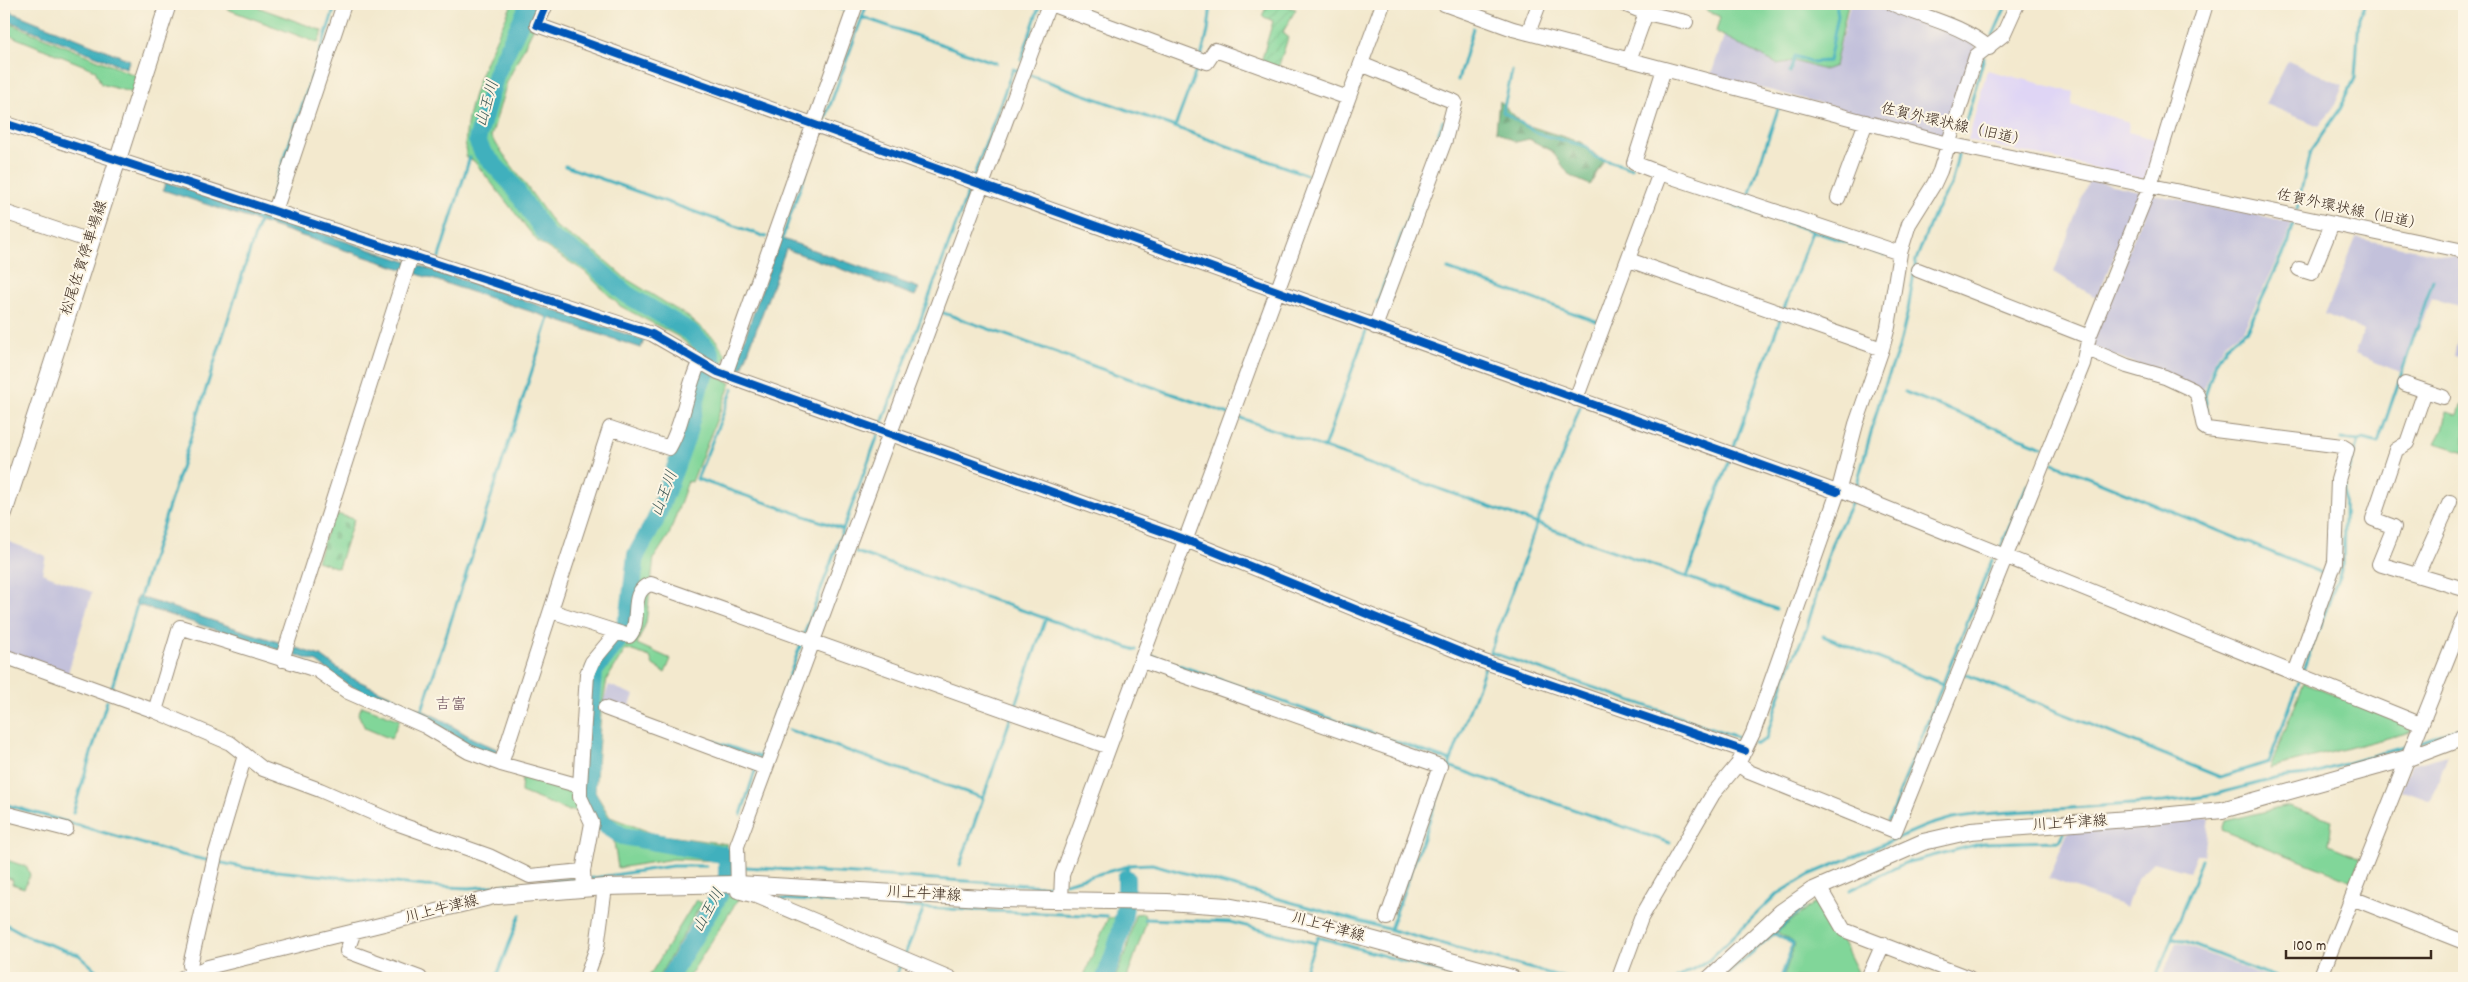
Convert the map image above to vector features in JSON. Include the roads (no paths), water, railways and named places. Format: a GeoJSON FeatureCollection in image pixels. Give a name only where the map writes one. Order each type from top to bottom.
{"type":"FeatureCollection","features":[{"type":"Feature","properties":{"kind":"main road","name":"松尾佐賀停車場線"},"geometry":{"type":"LineString","coordinates":[[4,513],[90,241],[168,4]]}},
{"type":"Feature","properties":{"kind":"main road","name":"川上牛津線"},"geometry":{"type":"LineString","coordinates":[[1710,978],[1781,912],[1819,887],[1923,842],[1971,831],[2222,810],[2406,759],[2464,738]]}},
{"type":"Feature","properties":{"kind":"main road","name":"川上牛津線"},"geometry":{"type":"LineString","coordinates":[[498,896],[584,888],[737,884],[1061,895],[1112,902],[1217,905],[1265,912],[1512,978]]}},
{"type":"Feature","properties":{"kind":"street"},"geometry":{"type":"LineString","coordinates":[[275,211],[344,4]]}},
{"type":"Feature","properties":{"kind":"street"},"geometry":{"type":"LineString","coordinates":[[546,4],[537,25],[1576,399],[1846,493],[2295,673],[2418,729]]}},
{"type":"Feature","properties":{"kind":"street"},"geometry":{"type":"LineString","coordinates":[[722,373],[856,4]]}},
{"type":"Feature","properties":{"kind":"street"},"geometry":{"type":"LineString","coordinates":[[950,978],[759,896],[738,891],[737,846],[1023,72],[1050,4],[1200,59],[1215,50],[1348,98]]}},
{"type":"Feature","properties":{"kind":"street"},"geometry":{"type":"LineString","coordinates":[[1061,895],[1062,875],[1383,4]]}},
{"type":"Feature","properties":{"kind":"street","name":"佐賀外環状線（旧道）"},"geometry":{"type":"LineString","coordinates":[[1444,4],[1466,14],[1528,33],[1948,144],[2464,251]]}},
{"type":"Feature","properties":{"kind":"street"},"geometry":{"type":"LineString","coordinates":[[1528,33],[1540,4]]}},
{"type":"Feature","properties":{"kind":"street"},"geometry":{"type":"LineString","coordinates":[[1624,4],[1646,13],[1686,22]]}},
{"type":"Feature","properties":{"kind":"street"},"geometry":{"type":"LineString","coordinates":[[1893,4],[1921,17],[1941,20],[1989,44]]}},
{"type":"Feature","properties":{"kind":"street"},"geometry":{"type":"LineString","coordinates":[[1619,978],[1640,918],[1713,794],[1738,764],[1753,733],[1846,493],[1856,424],[1888,327],[1900,253],[1909,224],[1934,184],[1976,56],[2003,35],[2017,4]]}},
{"type":"Feature","properties":{"kind":"street"},"geometry":{"type":"LineString","coordinates":[[1738,764],[1749,772],[1896,830],[2150,186],[2206,4]]}},
{"type":"Feature","properties":{"kind":"street"},"geometry":{"type":"LineString","coordinates":[[1629,60],[1646,13]]}},
{"type":"Feature","properties":{"kind":"street"},"geometry":{"type":"LineString","coordinates":[[1361,64],[1455,102],[1444,140],[1375,327]]}},
{"type":"Feature","properties":{"kind":"street"},"geometry":{"type":"LineString","coordinates":[[1664,69],[1634,163],[1900,253]]}},
{"type":"Feature","properties":{"kind":"street"},"geometry":{"type":"LineString","coordinates":[[1838,198],[1866,122]]}},
{"type":"Feature","properties":{"kind":"street"},"geometry":{"type":"LineString","coordinates":[[4,123],[652,334],[699,363],[722,373],[1186,540],[1486,663],[1745,751]]}},
{"type":"Feature","properties":{"kind":"street"},"geometry":{"type":"LineString","coordinates":[[1576,399],[1660,173]]}},
{"type":"Feature","properties":{"kind":"street"},"geometry":{"type":"LineString","coordinates":[[4,212],[90,241]]}},
{"type":"Feature","properties":{"kind":"street"},"geometry":{"type":"LineString","coordinates":[[2299,269],[2312,273],[2332,224]]}},
{"type":"Feature","properties":{"kind":"street"},"geometry":{"type":"LineString","coordinates":[[284,652],[411,256]]}},
{"type":"Feature","properties":{"kind":"street"},"geometry":{"type":"LineString","coordinates":[[1629,260],[1882,349]]}},
{"type":"Feature","properties":{"kind":"street"},"geometry":{"type":"LineString","coordinates":[[1918,270],[2088,343],[2127,366],[2165,377],[2193,390],[2197,394],[2204,427],[2207,430],[2342,446],[2347,449],[2338,480],[2335,562],[2295,673]]}},
{"type":"Feature","properties":{"kind":"street"},"geometry":{"type":"LineString","coordinates":[[501,764],[610,428],[669,448],[674,439],[691,378],[699,363]]}},
{"type":"Feature","properties":{"kind":"street"},"geometry":{"type":"LineString","coordinates":[[2405,384],[2443,397]]}},
{"type":"Feature","properties":{"kind":"street"},"geometry":{"type":"LineString","coordinates":[[2425,391],[2407,443],[2396,450],[2373,519],[2394,527],[2380,564],[2464,589]]}},
{"type":"Feature","properties":{"kind":"street"},"geometry":{"type":"LineString","coordinates":[[2417,575],[2450,502]]}},
{"type":"Feature","properties":{"kind":"street"},"geometry":{"type":"LineString","coordinates":[[584,888],[583,872],[592,823],[580,797],[587,674],[592,662],[623,634],[633,630],[638,595],[646,585],[651,584],[1110,747]]}},
{"type":"Feature","properties":{"kind":"street"},"geometry":{"type":"LineString","coordinates":[[551,611],[623,634]]}},
{"type":"Feature","properties":{"kind":"street"},"geometry":{"type":"LineString","coordinates":[[2320,978],[2464,617]]}},
{"type":"Feature","properties":{"kind":"street"},"geometry":{"type":"LineString","coordinates":[[154,711],[180,627],[284,652],[317,670],[348,692],[425,726],[469,752],[501,764],[580,786]]}},
{"type":"Feature","properties":{"kind":"street"},"geometry":{"type":"LineString","coordinates":[[4,656],[154,711],[230,743],[263,769],[320,790],[396,824],[489,856],[530,876],[583,872]]}},
{"type":"Feature","properties":{"kind":"street"},"geometry":{"type":"LineString","coordinates":[[1142,661],[1440,766],[1387,918]]}},
{"type":"Feature","properties":{"kind":"street"},"geometry":{"type":"LineString","coordinates":[[605,708],[766,768]]}},
{"type":"Feature","properties":{"kind":"street"},"geometry":{"type":"LineString","coordinates":[[187,976],[214,862],[245,755]]}},
{"type":"Feature","properties":{"kind":"street"},"geometry":{"type":"LineString","coordinates":[[4,813],[66,829]]}},
{"type":"Feature","properties":{"kind":"street"},"geometry":{"type":"LineString","coordinates":[[586,978],[597,947],[605,887]]}},
{"type":"Feature","properties":{"kind":"street"},"geometry":{"type":"LineString","coordinates":[[1819,887],[1844,930],[1969,978]]}},
{"type":"Feature","properties":{"kind":"street","name":"川上牛津線"},"geometry":{"type":"LineString","coordinates":[[187,976],[226,962],[498,896]]}},
{"type":"Feature","properties":{"kind":"street"},"geometry":{"type":"LineString","coordinates":[[2352,898],[2464,942]]}},
{"type":"Feature","properties":{"kind":"street"},"geometry":{"type":"LineString","coordinates":[[354,931],[347,951],[420,978]]}},
{"type":"Feature","properties":{"kind":"street"},"geometry":{"type":"LineString","coordinates":[[1868,978],[1883,944]]}},
{"type":"Feature","properties":{"kind":"water"},"geometry":{"type":"Polygon","coordinates":[[[4,9],[130,60],[126,68],[4,19],[4,9]]]}},
{"type":"Feature","properties":{"kind":"water"},"geometry":{"type":"Polygon","coordinates":[[[166,182],[644,340],[641,348],[163,190],[166,182]]]}},
{"type":"Feature","properties":{"kind":"water"},"geometry":{"type":"Polygon","coordinates":[[[780,238],[919,288],[915,296],[786,249],[740,374],[733,371],[780,238]]]}},
{"type":"Feature","properties":{"kind":"water"},"geometry":{"type":"Polygon","coordinates":[[[137,596],[321,656],[350,677],[439,718],[472,738],[497,749],[495,756],[468,745],[435,724],[346,684],[317,662],[135,604],[137,596]]]}},
{"type":"Feature","properties":{"kind":"waterway"},"geometry":{"type":"LineString","coordinates":[[270,202],[336,4]]}},
{"type":"Feature","properties":{"kind":"waterway","name":"山王川"},"geometry":{"type":"LineString","coordinates":[[529,4],[496,74],[477,140],[483,153],[511,183],[547,236],[589,261],[626,294],[689,331],[709,350],[713,362],[700,384],[686,439],[655,521],[636,555],[629,614],[620,638],[594,671],[586,794],[600,821],[622,836],[721,854],[727,858],[727,877],[718,897],[669,978]]}},
{"type":"Feature","properties":{"kind":"waterway"},"geometry":{"type":"LineString","coordinates":[[826,4],[845,10]]}},
{"type":"Feature","properties":{"kind":"waterway"},"geometry":{"type":"LineString","coordinates":[[824,122],[867,4]]}},
{"type":"Feature","properties":{"kind":"waterway"},"geometry":{"type":"LineString","coordinates":[[1021,60],[1040,4]]}},
{"type":"Feature","properties":{"kind":"waterway"},"geometry":{"type":"LineString","coordinates":[[1201,57],[1208,31],[1211,4]]}},
{"type":"Feature","properties":{"kind":"waterway"},"geometry":{"type":"LineString","coordinates":[[1475,8],[1476,4]]}},
{"type":"Feature","properties":{"kind":"waterway"},"geometry":{"type":"LineString","coordinates":[[1790,72],[1795,56],[1810,62],[1829,61],[1838,15],[1836,4]]}},
{"type":"Feature","properties":{"kind":"waterway"},"geometry":{"type":"LineString","coordinates":[[1993,35],[2007,4]]}},
{"type":"Feature","properties":{"kind":"waterway"},"geometry":{"type":"LineString","coordinates":[[2297,209],[2310,152],[2340,109],[2355,78],[2359,17],[2365,4]]}},
{"type":"Feature","properties":{"kind":"waterway"},"geometry":{"type":"LineString","coordinates":[[862,17],[996,63]]}},
{"type":"Feature","properties":{"kind":"waterway"},"geometry":{"type":"LineString","coordinates":[[1458,80],[1473,28]]}},
{"type":"Feature","properties":{"kind":"waterway"},"geometry":{"type":"LineString","coordinates":[[1963,132],[1984,57]]}},
{"type":"Feature","properties":{"kind":"waterway"},"geometry":{"type":"LineString","coordinates":[[1027,74],[1175,127],[1199,63]]}},
{"type":"Feature","properties":{"kind":"waterway"},"geometry":{"type":"LineString","coordinates":[[973,178],[1013,69],[1021,72]]}},
{"type":"Feature","properties":{"kind":"waterway"},"geometry":{"type":"LineString","coordinates":[[1512,71],[1503,112],[1539,134],[1585,146],[1595,157],[1631,168]]}},
{"type":"Feature","properties":{"kind":"waterway"},"geometry":{"type":"LineString","coordinates":[[1749,196],[1778,109]]}},
{"type":"Feature","properties":{"kind":"waterway"},"geometry":{"type":"LineString","coordinates":[[1377,303],[1443,121]]}},
{"type":"Feature","properties":{"kind":"waterway"},"geometry":{"type":"LineString","coordinates":[[1175,127],[1307,175]]}},
{"type":"Feature","properties":{"kind":"waterway"},"geometry":{"type":"LineString","coordinates":[[782,239],[819,134]]}},
{"type":"Feature","properties":{"kind":"waterway"},"geometry":{"type":"LineString","coordinates":[[1855,491],[1881,396],[1899,348],[1908,310],[1916,260],[1933,216],[1951,185],[1958,155]]}},
{"type":"Feature","properties":{"kind":"waterway"},"geometry":{"type":"LineString","coordinates":[[439,257],[470,157]]}},
{"type":"Feature","properties":{"kind":"waterway"},"geometry":{"type":"LineString","coordinates":[[565,166],[766,237]]}},
{"type":"Feature","properties":{"kind":"waterway"},"geometry":{"type":"LineString","coordinates":[[881,426],[971,184]]}},
{"type":"Feature","properties":{"kind":"waterway"},"geometry":{"type":"LineString","coordinates":[[1715,199],[1885,255]]}},
{"type":"Feature","properties":{"kind":"waterway"},"geometry":{"type":"LineString","coordinates":[[140,597],[259,222]]}},
{"type":"Feature","properties":{"kind":"waterway"},"geometry":{"type":"LineString","coordinates":[[2207,410],[2205,395],[2216,362],[2226,346],[2247,330],[2289,242],[2293,225]]}},
{"type":"Feature","properties":{"kind":"waterway"},"geometry":{"type":"LineString","coordinates":[[1784,309],[1812,231]]}},
{"type":"Feature","properties":{"kind":"waterway"},"geometry":{"type":"LineString","coordinates":[[1448,269],[1599,322]]}},
{"type":"Feature","properties":{"kind":"waterway"},"geometry":{"type":"LineString","coordinates":[[2358,441],[2363,439],[2378,443],[2433,280]]}},
{"type":"Feature","properties":{"kind":"waterway"},"geometry":{"type":"LineString","coordinates":[[938,311],[1229,414]]}},
{"type":"Feature","properties":{"kind":"waterway"},"geometry":{"type":"LineString","coordinates":[[422,710],[549,318]]}},
{"type":"Feature","properties":{"kind":"waterway"},"geometry":{"type":"LineString","coordinates":[[1733,449],[1780,320]]}},
{"type":"Feature","properties":{"kind":"waterway"},"geometry":{"type":"LineString","coordinates":[[1324,448],[1366,331]]}},
{"type":"Feature","properties":{"kind":"waterway"},"geometry":{"type":"LineString","coordinates":[[733,389],[697,479],[843,529]]}},
{"type":"Feature","properties":{"kind":"waterway"},"geometry":{"type":"LineString","coordinates":[[1905,392],[2043,447]]}},
{"type":"Feature","properties":{"kind":"waterway"},"geometry":{"type":"LineString","coordinates":[[1490,652],[1580,407]]}},
{"type":"Feature","properties":{"kind":"waterway"},"geometry":{"type":"LineString","coordinates":[[1235,416],[1776,609]]}},
{"type":"Feature","properties":{"kind":"waterway"},"geometry":{"type":"LineString","coordinates":[[804,635],[878,435]]}},
{"type":"Feature","properties":{"kind":"waterway"},"geometry":{"type":"LineString","coordinates":[[2303,670],[2343,565],[2345,482],[2358,441],[2342,439]]}},
{"type":"Feature","properties":{"kind":"waterway"},"geometry":{"type":"LineString","coordinates":[[1687,577],[1729,461]]}},
{"type":"Feature","properties":{"kind":"waterway"},"geometry":{"type":"LineString","coordinates":[[2053,463],[2324,574]]}},
{"type":"Feature","properties":{"kind":"waterway"},"geometry":{"type":"LineString","coordinates":[[2001,547],[2027,485]]}},
{"type":"Feature","properties":{"kind":"waterway"},"geometry":{"type":"LineString","coordinates":[[1754,743],[1757,744],[1766,739],[1786,675],[1806,630],[1832,543],[1853,500]]}},
{"type":"Feature","properties":{"kind":"waterway"},"geometry":{"type":"LineString","coordinates":[[856,552],[1136,650]]}},
{"type":"Feature","properties":{"kind":"waterway"},"geometry":{"type":"LineString","coordinates":[[1888,822],[1992,560]]}},
{"type":"Feature","properties":{"kind":"waterway"},"geometry":{"type":"LineString","coordinates":[[111,690],[137,605]]}},
{"type":"Feature","properties":{"kind":"waterway"},"geometry":{"type":"LineString","coordinates":[[1015,708],[1046,618]]}},
{"type":"Feature","properties":{"kind":"waterway"},"geometry":{"type":"LineString","coordinates":[[1823,636],[1943,684]]}},
{"type":"Feature","properties":{"kind":"waterway"},"geometry":{"type":"LineString","coordinates":[[758,762],[802,641]]}},
{"type":"Feature","properties":{"kind":"waterway"},"geometry":{"type":"LineString","coordinates":[[1488,658],[1490,652],[1746,740]]}},
{"type":"Feature","properties":{"kind":"waterway"},"geometry":{"type":"LineString","coordinates":[[1153,656],[1451,761]]}},
{"type":"Feature","properties":{"kind":"waterway"},"geometry":{"type":"LineString","coordinates":[[1390,929],[1485,667]]}},
{"type":"Feature","properties":{"kind":"waterway"},"geometry":{"type":"LineString","coordinates":[[1965,674],[2220,777],[2269,762],[2299,682]]}},
{"type":"Feature","properties":{"kind":"waterway"},"geometry":{"type":"LineString","coordinates":[[73,813],[107,701]]}},
{"type":"Feature","properties":{"kind":"waterway"},"geometry":{"type":"LineString","coordinates":[[960,865],[1011,717]]}},
{"type":"Feature","properties":{"kind":"waterway"},"geometry":{"type":"LineString","coordinates":[[2418,743],[2464,726]]}},
{"type":"Feature","properties":{"kind":"waterway"},"geometry":{"type":"LineString","coordinates":[[789,730],[983,798]]}},
{"type":"Feature","properties":{"kind":"waterway"},"geometry":{"type":"LineString","coordinates":[[707,739],[759,757]]}},
{"type":"Feature","properties":{"kind":"waterway"},"geometry":{"type":"LineString","coordinates":[[1677,978],[1709,960],[1776,895],[1809,875],[1926,826],[1953,818],[1982,814],[2163,802],[2208,796],[2278,778],[2307,775],[2407,746]]}},
{"type":"Feature","properties":{"kind":"waterway"},"geometry":{"type":"LineString","coordinates":[[1449,766],[1670,843]]}},
{"type":"Feature","properties":{"kind":"waterway"},"geometry":{"type":"LineString","coordinates":[[741,815],[756,768]]}},
{"type":"Feature","properties":{"kind":"waterway"},"geometry":{"type":"LineString","coordinates":[[4,804],[182,855],[211,861]]}},
{"type":"Feature","properties":{"kind":"waterway"},"geometry":{"type":"LineString","coordinates":[[1850,890],[1905,863],[1983,843],[2060,841],[2064,833]]}},
{"type":"Feature","properties":{"kind":"waterway"},"geometry":{"type":"LineString","coordinates":[[727,858],[731,847]]}},
{"type":"Feature","properties":{"kind":"waterway"},"geometry":{"type":"LineString","coordinates":[[2156,978],[2202,860]]}},
{"type":"Feature","properties":{"kind":"waterway"},"geometry":{"type":"LineString","coordinates":[[217,862],[247,868],[425,886],[469,888],[579,879]]}},
{"type":"Feature","properties":{"kind":"waterway"},"geometry":{"type":"LineString","coordinates":[[1126,878],[1129,865],[1152,864],[1566,978]]}},
{"type":"Feature","properties":{"kind":"waterway"},"geometry":{"type":"LineString","coordinates":[[588,879],[672,866],[706,866]]}},
{"type":"Feature","properties":{"kind":"waterway"},"geometry":{"type":"LineString","coordinates":[[1065,883],[1129,866]]}},
{"type":"Feature","properties":{"kind":"waterway"},"geometry":{"type":"LineString","coordinates":[[745,867],[1044,886],[1059,884]]}},
{"type":"Feature","properties":{"kind":"waterway"},"geometry":{"type":"LineString","coordinates":[[1105,978],[1121,929],[1125,905],[1126,878]]}},
{"type":"Feature","properties":{"kind":"waterway"},"geometry":{"type":"LineString","coordinates":[[780,899],[924,908],[1107,916]]}},
{"type":"Feature","properties":{"kind":"waterway"},"geometry":{"type":"LineString","coordinates":[[1723,978],[1804,907]]}},
{"type":"Feature","properties":{"kind":"waterway"},"geometry":{"type":"LineString","coordinates":[[905,954],[924,908]]}},
{"type":"Feature","properties":{"kind":"waterway"},"geometry":{"type":"LineString","coordinates":[[496,978],[520,915]]}},
{"type":"Feature","properties":{"kind":"waterway"},"geometry":{"type":"LineString","coordinates":[[1145,919],[1230,922],[1315,943]]}},
{"type":"Feature","properties":{"kind":"waterway"},"geometry":{"type":"LineString","coordinates":[[4,923],[31,938],[79,955],[97,971],[116,978]]}},
{"type":"Feature","properties":{"kind":"waterway"},"geometry":{"type":"LineString","coordinates":[[1773,933],[1793,944],[1781,978]]}},
{"type":"Feature","properties":{"kind":"waterway"},"geometry":{"type":"LineString","coordinates":[[1302,978],[1318,937],[1462,978]]}},
{"type":"Feature","properties":{"kind":"waterway"},"geometry":{"type":"LineString","coordinates":[[2172,937],[2278,978]]}},
{"type":"Feature","properties":{"kind":"waterway"},"geometry":{"type":"LineString","coordinates":[[895,978],[901,963]]}},
{"type":"Feature","properties":{"kind":"district","name":"吉富"},"geometry":{"type":"Point","coordinates":[451,705]}}]}
